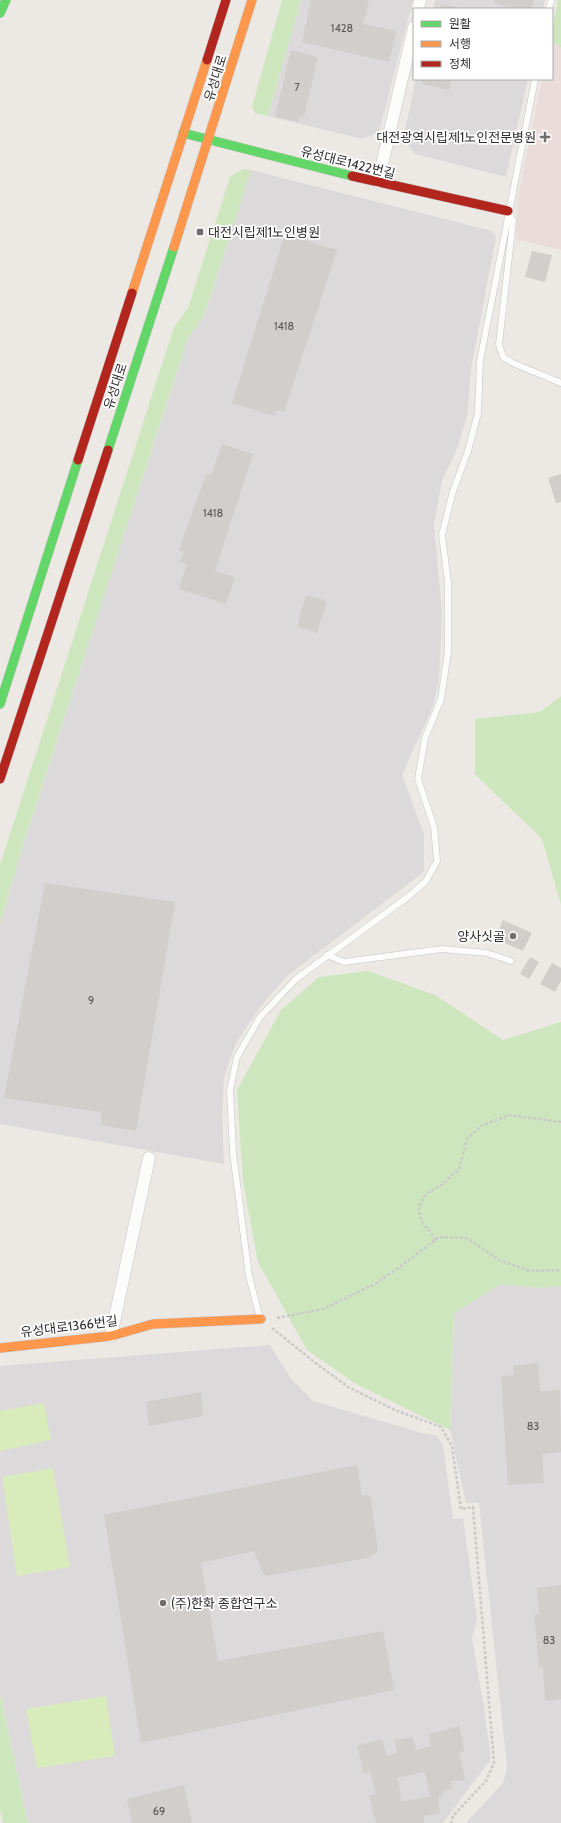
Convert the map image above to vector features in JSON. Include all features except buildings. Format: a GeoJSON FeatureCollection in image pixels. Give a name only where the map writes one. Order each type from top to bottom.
{"type":"FeatureCollection","features":[{"type":"Feature","properties":{"kind":"main road"},"geometry":{"type":"LineString","coordinates":[[0,13],[6,0]]}},
{"type":"Feature","properties":{"kind":"main road","name":"유성대로"},"geometry":{"type":"LineString","coordinates":[[0,704],[226,0]]}},
{"type":"Feature","properties":{"kind":"main road","name":"유성대로"},"geometry":{"type":"LineString","coordinates":[[0,779],[209,141],[252,0]]}},
{"type":"Feature","properties":{"kind":"main road","name":"유성대로1422번길"},"geometry":{"type":"LineString","coordinates":[[183,133],[209,141],[378,182],[508,211]]}},
{"type":"Feature","properties":{"kind":"main road","name":"유성대로1366번길"},"geometry":{"type":"LineString","coordinates":[[0,1348],[111,1336],[152,1324],[260,1319]]}},
{"type":"Feature","properties":{"kind":"street"},"geometry":{"type":"LineString","coordinates":[[378,182],[413,31]]}},
{"type":"Feature","properties":{"kind":"street"},"geometry":{"type":"LineString","coordinates":[[111,1336],[149,1158]]}},
{"type":"Feature","properties":{"kind":"lane"},"geometry":{"type":"LineString","coordinates":[[260,1319],[250,1276],[235,1169],[230,1090],[238,1057],[260,1017],[296,979],[409,896],[426,881],[438,861],[434,827],[418,779],[425,738],[441,699],[448,652],[448,583],[442,535],[453,491],[468,451],[478,413],[480,361],[508,211],[535,80]]}},
{"type":"Feature","properties":{"kind":"lane"},"geometry":{"type":"LineString","coordinates":[[508,211],[513,221],[499,344],[503,357],[513,363],[561,383]]}},
{"type":"Feature","properties":{"kind":"lane"},"geometry":{"type":"LineString","coordinates":[[327,956],[344,962],[442,949],[487,953],[511,961]]}},
{"type":"Feature","properties":{"kind":"path"},"geometry":{"type":"LineString","coordinates":[[436,1240],[422,1222],[418,1207],[426,1194],[443,1184],[459,1169],[467,1139],[481,1126],[509,1115],[561,1122]]}},
{"type":"Feature","properties":{"kind":"path"},"geometry":{"type":"LineString","coordinates":[[260,1319],[286,1317],[323,1309],[373,1285],[439,1237],[467,1238],[499,1260],[530,1272],[561,1270]]}},
{"type":"Feature","properties":{"kind":"path"},"geometry":{"type":"LineString","coordinates":[[260,1319],[348,1387],[395,1410],[441,1427],[452,1446],[461,1509],[473,1507],[494,1763],[486,1781],[453,1816],[451,1823]]}},
{"type":"Feature","properties":{"kind":"shaded area"},"geometry":{"type":"Polygon","coordinates":[[[301,0],[413,0],[379,132],[362,139],[268,116],[301,0]]]}},
{"type":"Feature","properties":{"kind":"shaded area"},"geometry":{"type":"Polygon","coordinates":[[[435,0],[545,0],[543,8],[433,8],[435,0]]]}},
{"type":"Feature","properties":{"kind":"shaded area","name":"대전광역시립제1노인전문병원"},"geometry":{"type":"Polygon","coordinates":[[[553,41],[561,48],[561,250],[516,239],[518,195],[542,80],[553,80],[553,41]]]}},
{"type":"Feature","properties":{"kind":"shaded area"},"geometry":{"type":"Polygon","coordinates":[[[416,80],[528,80],[506,177],[415,154],[403,139],[416,80]]]}},
{"type":"Feature","properties":{"kind":"shaded area"},"geometry":{"type":"Polygon","coordinates":[[[251,170],[492,231],[496,237],[471,369],[467,416],[458,446],[442,481],[434,523],[442,614],[439,679],[433,706],[402,775],[424,834],[424,872],[288,975],[260,1007],[236,1043],[224,1077],[222,1115],[224,1164],[0,1124],[0,924],[22,848],[188,338],[204,316],[251,170]]]}},
{"type":"Feature","properties":{"kind":"shaded area"},"geometry":{"type":"Polygon","coordinates":[[[501,1284],[540,1288],[561,1286],[561,1823],[466,1823],[503,1783],[507,1767],[479,1503],[466,1503],[450,1430],[454,1313],[501,1284]]]}},
{"type":"Feature","properties":{"kind":"shaded area"},"geometry":{"type":"Polygon","coordinates":[[[270,1345],[291,1379],[313,1401],[422,1433],[436,1435],[443,1445],[453,1519],[463,1518],[477,1619],[472,1638],[491,1759],[443,1823],[28,1823],[0,1693],[0,1366],[270,1345]]]}},
{"type":"Feature","properties":{"kind":"green space"},"geometry":{"type":"Polygon","coordinates":[[[282,0],[301,0],[268,116],[255,113],[252,107],[282,0]]]}},
{"type":"Feature","properties":{"kind":"green space"},"geometry":{"type":"Polygon","coordinates":[[[558,0],[561,0],[561,48],[553,41],[553,26],[558,0]]]}},
{"type":"Feature","properties":{"kind":"green space"},"geometry":{"type":"Polygon","coordinates":[[[243,169],[251,170],[204,316],[188,338],[22,848],[0,924],[0,865],[174,327],[188,308],[230,177],[243,169]]]}},
{"type":"Feature","properties":{"kind":"green space"},"geometry":{"type":"Polygon","coordinates":[[[561,696],[561,905],[542,839],[475,774],[475,719],[540,712],[561,696]]]}},
{"type":"Feature","properties":{"kind":"green space"},"geometry":{"type":"Polygon","coordinates":[[[368,971],[435,995],[503,1040],[561,1022],[561,1286],[540,1288],[501,1284],[454,1313],[450,1430],[356,1384],[307,1350],[258,1262],[243,1182],[237,1090],[281,1010],[319,977],[368,971]]]}},
{"type":"Feature","properties":{"kind":"green space"},"geometry":{"type":"Polygon","coordinates":[[[44,1403],[51,1440],[0,1451],[0,1411],[44,1403]]]}},
{"type":"Feature","properties":{"kind":"green space"},"geometry":{"type":"Polygon","coordinates":[[[53,1468],[70,1567],[17,1576],[2,1477],[53,1468]]]}},
{"type":"Feature","properties":{"kind":"green space"},"geometry":{"type":"Polygon","coordinates":[[[0,1693],[28,1823],[3,1823],[0,1809],[0,1693]]]}},
{"type":"Feature","properties":{"kind":"green space"},"geometry":{"type":"Polygon","coordinates":[[[106,1696],[115,1756],[37,1768],[26,1709],[106,1696]]]}},
{"type":"Feature","properties":{"kind":"traffic: fast"},"geometry":{"type":"LineString","coordinates":[[0,13],[6,0]]}},
{"type":"Feature","properties":{"kind":"traffic: fast"},"geometry":{"type":"LineString","coordinates":[[183,133],[352,176]]}},
{"type":"Feature","properties":{"kind":"traffic: fast"},"geometry":{"type":"LineString","coordinates":[[108,450],[174,247]]}},
{"type":"Feature","properties":{"kind":"traffic: fast"},"geometry":{"type":"LineString","coordinates":[[0,704],[78,460]]}},
{"type":"Feature","properties":{"kind":"traffic: slow"},"geometry":{"type":"LineString","coordinates":[[174,247],[252,0]]}},
{"type":"Feature","properties":{"kind":"traffic: slow"},"geometry":{"type":"LineString","coordinates":[[132,293],[207,60]]}},
{"type":"Feature","properties":{"kind":"traffic: slow"},"geometry":{"type":"LineString","coordinates":[[0,1348],[111,1336],[153,1324],[261,1319]]}},
{"type":"Feature","properties":{"kind":"traffic: jam"},"geometry":{"type":"LineString","coordinates":[[207,60],[226,0]]}},
{"type":"Feature","properties":{"kind":"traffic: jam"},"geometry":{"type":"LineString","coordinates":[[352,176],[508,211]]}},
{"type":"Feature","properties":{"kind":"traffic: jam"},"geometry":{"type":"LineString","coordinates":[[78,460],[132,293]]}},
{"type":"Feature","properties":{"kind":"traffic: jam"},"geometry":{"type":"LineString","coordinates":[[0,779],[108,450]]}},
{"type":"Feature","properties":{"kind":"place","name":"대전광역시립제1노인전문병원"},"geometry":{"type":"Point","coordinates":[545,137]}},
{"type":"Feature","properties":{"kind":"place","name":"대전시립제1노인병원"},"geometry":{"type":"Point","coordinates":[200,232]}},
{"type":"Feature","properties":{"kind":"place","name":"양사싯골"},"geometry":{"type":"Point","coordinates":[513,936]}},
{"type":"Feature","properties":{"kind":"place","name":"(주)한화 종합연구소"},"geometry":{"type":"Point","coordinates":[163,1603]}}]}
